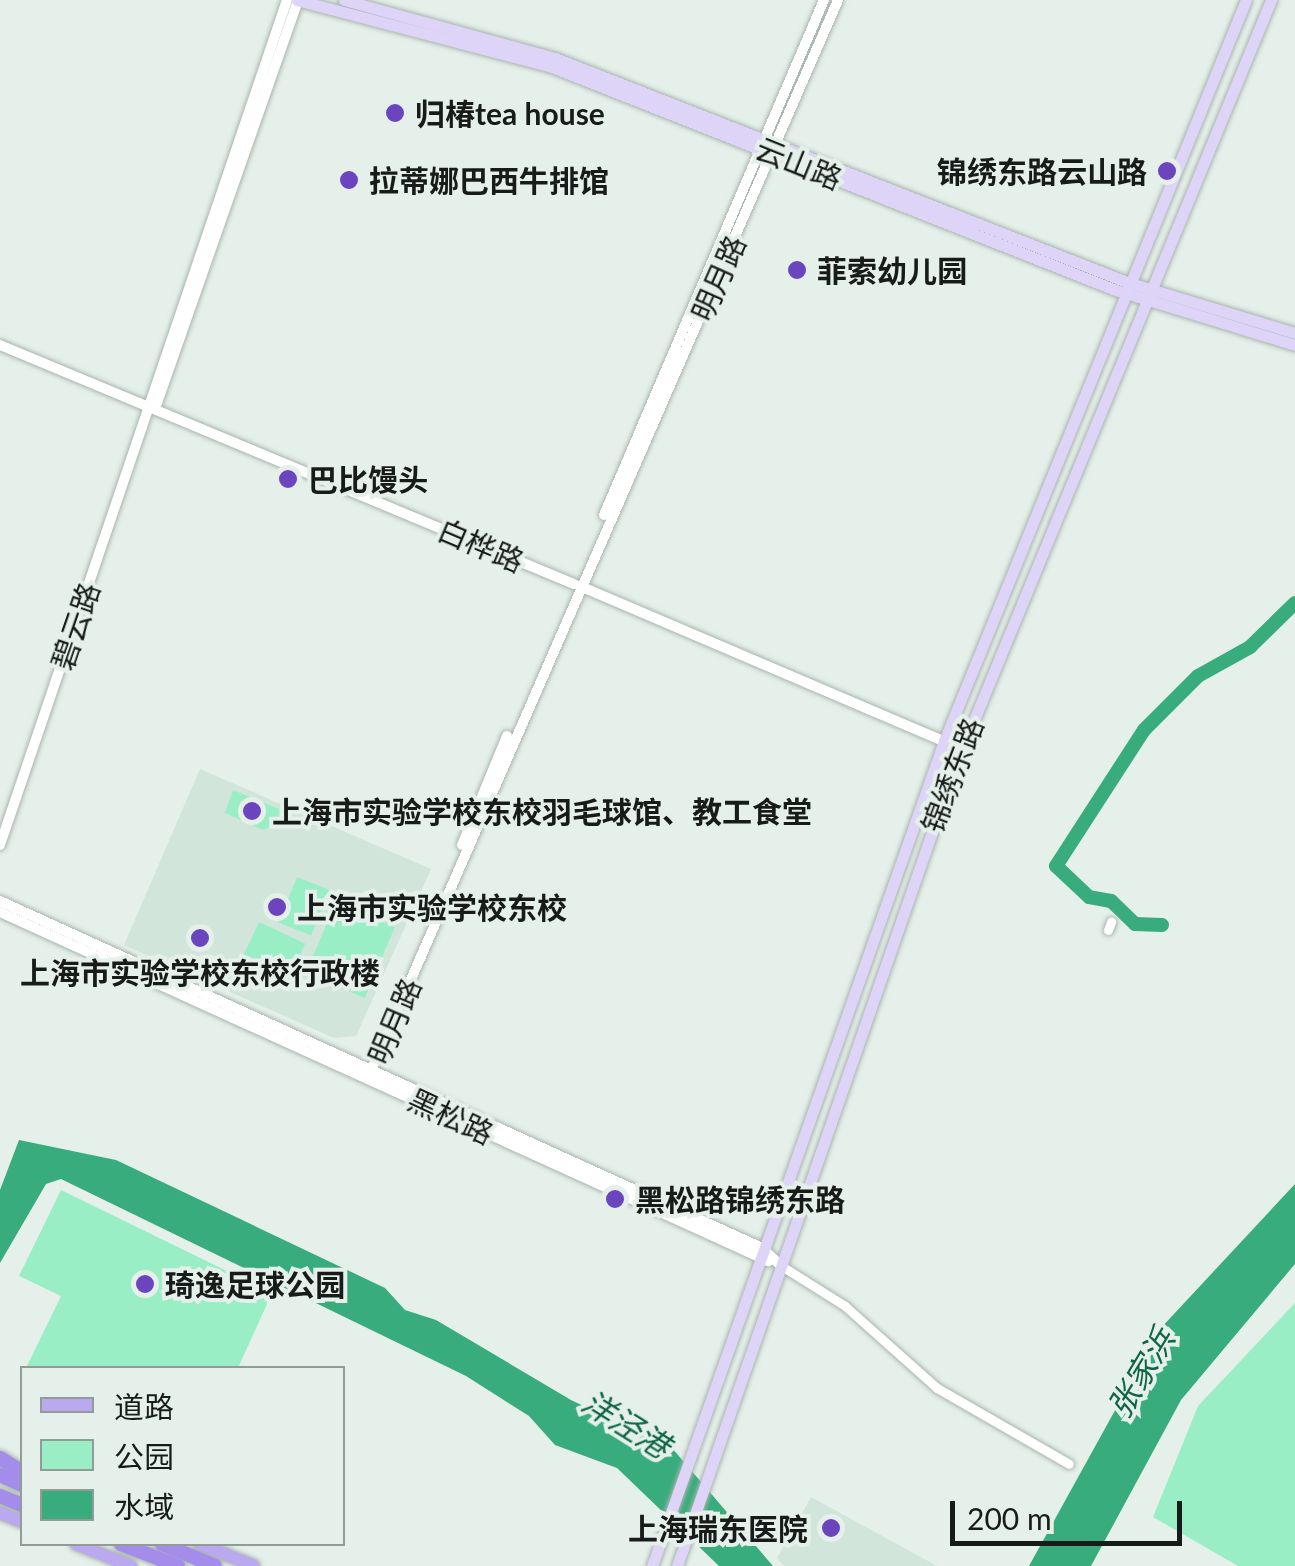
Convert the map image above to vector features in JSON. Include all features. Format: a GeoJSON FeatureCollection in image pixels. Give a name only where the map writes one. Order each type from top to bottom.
{"type":"FeatureCollection","features":[{"type":"Feature","properties":{"kind":"highway"},"geometry":{"type":"LineString","coordinates":[[126,1546],[178,1566]]}},
{"type":"Feature","properties":{"kind":"highway"},"geometry":{"type":"LineString","coordinates":[[167,1546],[215,1566]]}},
{"type":"Feature","properties":{"kind":"main road","name":"云山路"},"geometry":{"type":"LineString","coordinates":[[298,0],[552,66],[768,145]]}},
{"type":"Feature","properties":{"kind":"main road","name":"云山路"},"geometry":{"type":"LineString","coordinates":[[344,0],[555,58],[1125,288],[1295,346]]}},
{"type":"Feature","properties":{"kind":"main road","name":"锦绣东路"},"geometry":{"type":"LineString","coordinates":[[652,1566],[944,741],[1125,288],[1246,0]]}},
{"type":"Feature","properties":{"kind":"main road","name":"锦绣东路"},"geometry":{"type":"LineString","coordinates":[[677,1566],[707,1472],[786,1268],[962,749],[1271,0]]}},
{"type":"Feature","properties":{"kind":"main road","name":"云山路"},"geometry":{"type":"LineString","coordinates":[[1148,296],[1295,333]]}},
{"type":"Feature","properties":{"kind":"main road"},"geometry":{"type":"LineString","coordinates":[[81,1546],[132,1566]]}},
{"type":"Feature","properties":{"kind":"main road"},"geometry":{"type":"LineString","coordinates":[[205,1546],[254,1566]]}},
{"type":"Feature","properties":{"kind":"street","name":"碧云路"},"geometry":{"type":"LineString","coordinates":[[0,845],[287,0]]}},
{"type":"Feature","properties":{"kind":"street","name":"碧云路"},"geometry":{"type":"LineString","coordinates":[[150,407],[157,402],[298,0]]}},
{"type":"Feature","properties":{"kind":"street","name":"明月路"},"geometry":{"type":"LineString","coordinates":[[768,145],[824,0]]}},
{"type":"Feature","properties":{"kind":"street","name":"明月路"},"geometry":{"type":"LineString","coordinates":[[371,1071],[768,145],[838,0]]}},
{"type":"Feature","properties":{"kind":"street","name":"白桦路"},"geometry":{"type":"LineString","coordinates":[[0,344],[962,749]]}},
{"type":"Feature","properties":{"kind":"street"},"geometry":{"type":"LineString","coordinates":[[0,902],[760,1253],[845,1306],[937,1388],[1070,1464]]}},
{"type":"Feature","properties":{"kind":"street"},"geometry":{"type":"LineString","coordinates":[[0,912],[371,1071]]}},
{"type":"Feature","properties":{"kind":"shaded area","name":"上海市实验学校东校"},"geometry":{"type":"Polygon","coordinates":[[[200,769],[431,869],[356,1036],[334,1038],[124,945],[200,769]]]}},
{"type":"Feature","properties":{"kind":"shaded area","name":"上海瑞东医院"},"geometry":{"type":"Polygon","coordinates":[[[811,1497],[937,1566],[784,1566],[777,1558],[811,1497]]]}},
{"type":"Feature","properties":{"kind":"green space","name":"上海市实验学校东校羽毛球馆、教工食堂"},"geometry":{"type":"Polygon","coordinates":[[[233,790],[279,809],[278,824],[263,830],[225,813],[233,790]]]}},
{"type":"Feature","properties":{"kind":"green space"},"geometry":{"type":"Polygon","coordinates":[[[297,877],[329,890],[311,936],[279,922],[297,877]]]}},
{"type":"Feature","properties":{"kind":"green space"},"geometry":{"type":"Polygon","coordinates":[[[336,902],[395,927],[365,998],[306,973],[336,902]]]}},
{"type":"Feature","properties":{"kind":"green space"},"geometry":{"type":"Polygon","coordinates":[[[259,922],[305,944],[289,979],[243,957],[259,922]]]}},
{"type":"Feature","properties":{"kind":"green space","name":"琦逸足球公园"},"geometry":{"type":"Polygon","coordinates":[[[61,1190],[272,1293],[239,1366],[27,1366],[61,1296],[19,1276],[61,1190]]]}},
{"type":"Feature","properties":{"kind":"green space"},"geometry":{"type":"Polygon","coordinates":[[[1295,1303],[1295,1566],[1238,1566],[1153,1517],[1198,1406],[1295,1303]]]}},
{"type":"Feature","properties":{"kind":"water"},"geometry":{"type":"Polygon","coordinates":[[[19,1140],[116,1160],[385,1288],[405,1310],[436,1320],[571,1400],[672,1448],[773,1566],[719,1566],[617,1468],[555,1445],[529,1416],[466,1376],[61,1179],[46,1184],[0,1263],[0,1190],[19,1140]]]}},
{"type":"Feature","properties":{"kind":"water","name":"张家浜"},"geometry":{"type":"Polygon","coordinates":[[[1295,1184],[1295,1264],[1181,1400],[1091,1566],[1029,1566],[1160,1329],[1295,1184]]]}},
{"type":"Feature","properties":{"kind":"waterway"},"geometry":{"type":"LineString","coordinates":[[1162,925],[1135,924],[1111,901],[1089,897],[1056,866],[1144,730],[1198,676],[1250,647],[1295,603]]}},
{"type":"Feature","properties":{"kind":"place","name":"归椿tea house"},"geometry":{"type":"Point","coordinates":[395,113]}},
{"type":"Feature","properties":{"kind":"place","name":"锦绣东路云山路"},"geometry":{"type":"Point","coordinates":[1167,171]}},
{"type":"Feature","properties":{"kind":"place","name":"拉蒂娜巴西牛排馆"},"geometry":{"type":"Point","coordinates":[349,180]}},
{"type":"Feature","properties":{"kind":"place","name":"菲索幼儿园"},"geometry":{"type":"Point","coordinates":[797,270]}},
{"type":"Feature","properties":{"kind":"place","name":"巴比馒头"},"geometry":{"type":"Point","coordinates":[288,479]}},
{"type":"Feature","properties":{"kind":"place","name":"上海市实验学校东校羽毛球馆、教工食堂"},"geometry":{"type":"Point","coordinates":[252,811]}},
{"type":"Feature","properties":{"kind":"place","name":"上海市实验学校东校"},"geometry":{"type":"Point","coordinates":[277,907]}},
{"type":"Feature","properties":{"kind":"place","name":"上海市实验学校东校行政楼"},"geometry":{"type":"Point","coordinates":[200,938]}},
{"type":"Feature","properties":{"kind":"place","name":"黑松路锦绣东路"},"geometry":{"type":"Point","coordinates":[615,1199]}},
{"type":"Feature","properties":{"kind":"place","name":"琦逸足球公园"},"geometry":{"type":"Point","coordinates":[145,1284]}},
{"type":"Feature","properties":{"kind":"place","name":"上海瑞东医院"},"geometry":{"type":"Point","coordinates":[831,1528]}},
{"type":"Feature","properties":{"kind":"water label","name":"洋泾港"},"geometry":{"type":"Point","coordinates":[626,1424]}}]}
